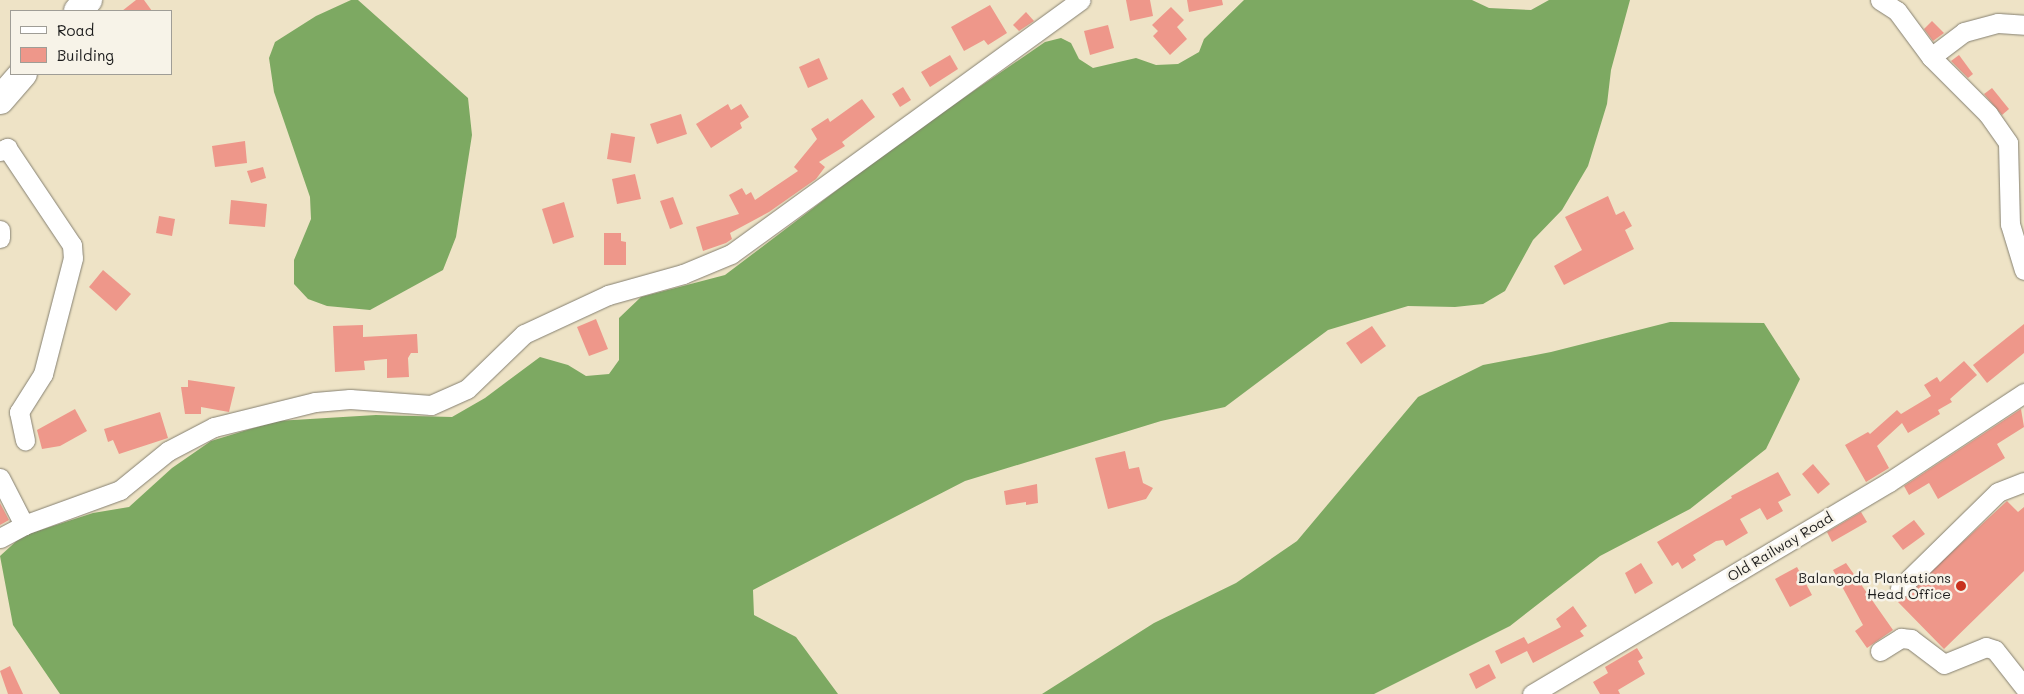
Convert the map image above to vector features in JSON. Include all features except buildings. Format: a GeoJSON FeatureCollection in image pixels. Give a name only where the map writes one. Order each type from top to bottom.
{"type":"FeatureCollection","features":[{"type":"Feature","properties":{"kind":"highway"},"geometry":{"type":"LineString","coordinates":[[79,10],[88,0]]}},
{"type":"Feature","properties":{"kind":"highway"},"geometry":{"type":"LineString","coordinates":[[0,100],[22,75]]}},
{"type":"Feature","properties":{"kind":"street"},"geometry":{"type":"LineString","coordinates":[[0,538],[24,525],[120,490],[168,451],[214,427],[315,402],[350,399],[431,405],[467,389],[524,334],[608,295],[683,274],[731,254],[1081,0]]}},
{"type":"Feature","properties":{"kind":"street"},"geometry":{"type":"LineString","coordinates":[[1880,0],[1897,11],[1930,57],[1988,114],[2008,143],[2010,224],[2024,270]]}},
{"type":"Feature","properties":{"kind":"street"},"geometry":{"type":"LineString","coordinates":[[1930,57],[1964,32],[1998,23],[2024,25]]}},
{"type":"Feature","properties":{"kind":"street"},"geometry":{"type":"LineString","coordinates":[[0,151],[7,148],[72,245],[73,258],[42,374],[19,412],[25,440]]}},
{"type":"Feature","properties":{"kind":"street"},"geometry":{"type":"LineString","coordinates":[[0,230],[0,238]]}},
{"type":"Feature","properties":{"kind":"street","name":"Old Railway Road"},"geometry":{"type":"LineString","coordinates":[[1532,694],[1890,482],[2024,394]]}},
{"type":"Feature","properties":{"kind":"street"},"geometry":{"type":"LineString","coordinates":[[0,478],[24,525]]}},
{"type":"Feature","properties":{"kind":"street"},"geometry":{"type":"LineString","coordinates":[[1900,588],[1998,492],[2022,492]]}},
{"type":"Feature","properties":{"kind":"street"},"geometry":{"type":"LineString","coordinates":[[1880,651],[1901,638],[1911,639],[1944,664],[1986,647],[1995,650],[2024,687]]}},
{"type":"Feature","properties":{"kind":"green space"},"geometry":{"type":"Polygon","coordinates":[[[351,0],[358,0],[468,98],[472,135],[456,237],[443,270],[370,310],[327,306],[308,299],[294,284],[294,260],[311,219],[310,197],[274,92],[269,58],[275,42],[316,16],[351,0]]]}},
{"type":"Feature","properties":{"kind":"green space"},"geometry":{"type":"Polygon","coordinates":[[[1244,0],[1472,0],[1489,8],[1531,10],[1549,0],[1630,0],[1611,70],[1607,104],[1588,166],[1562,210],[1533,240],[1505,291],[1483,304],[1455,307],[1408,306],[1328,330],[1225,407],[1161,421],[965,481],[753,590],[754,615],[796,637],[838,694],[60,694],[13,625],[0,556],[22,536],[93,513],[129,507],[172,468],[211,441],[277,421],[376,415],[452,417],[485,398],[540,357],[568,365],[586,376],[609,374],[619,360],[619,318],[641,297],[725,275],[908,136],[1045,42],[1061,38],[1071,43],[1079,59],[1093,68],[1136,58],[1156,65],[1178,64],[1199,52],[1204,39],[1244,0]]]}},
{"type":"Feature","properties":{"kind":"green space"},"geometry":{"type":"Polygon","coordinates":[[[1670,322],[1764,323],[1800,379],[1766,449],[1690,509],[1600,556],[1510,626],[1374,694],[1042,694],[1154,623],[1236,583],[1297,541],[1418,397],[1483,365],[1551,352],[1670,322]]]}},
{"type":"Feature","properties":{"kind":"place","name":"Balangoda Plantations Head Office"},"geometry":{"type":"Point","coordinates":[1961,586]}}]}
